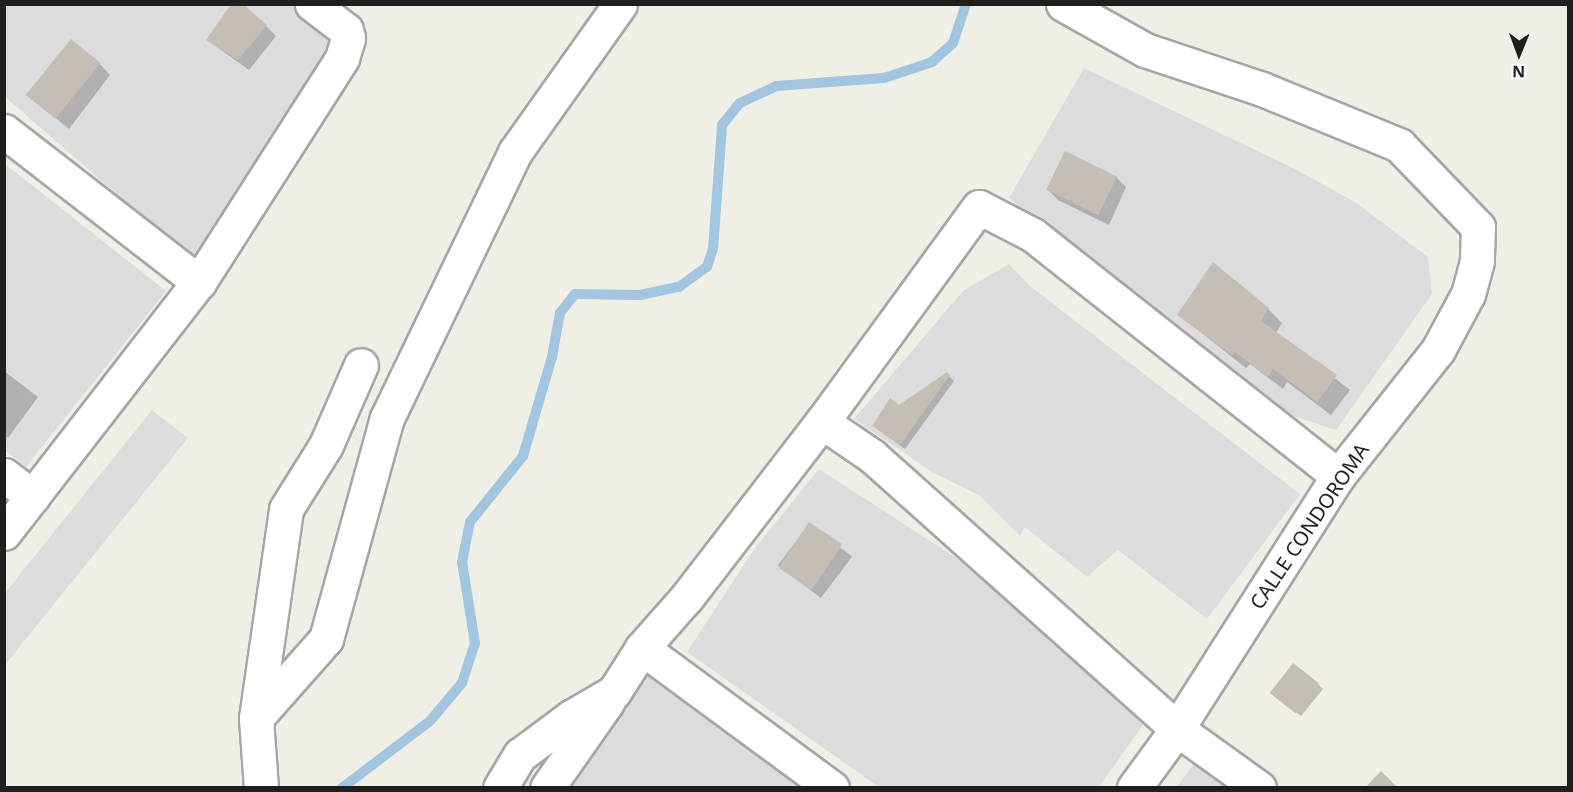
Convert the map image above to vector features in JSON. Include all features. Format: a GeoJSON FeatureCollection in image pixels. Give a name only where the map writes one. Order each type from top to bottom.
{"type":"FeatureCollection","features":[{"type":"Feature","properties":{"kind":"street"},"geometry":{"type":"LineString","coordinates":[[4,533],[199,282],[342,58],[348,38],[345,30],[312,4]]}},
{"type":"Feature","properties":{"kind":"street"},"geometry":{"type":"LineString","coordinates":[[256,718],[326,639],[387,418],[515,152],[620,4]]}},
{"type":"Feature","properties":{"kind":"street","name":"CALLE CONDOROMA"},"geometry":{"type":"LineString","coordinates":[[1064,4],[1145,50],[1273,93],[1399,145],[1478,227],[1477,261],[1468,294],[1438,350],[1338,476],[1177,729],[1134,788]]}},
{"type":"Feature","properties":{"kind":"street"},"geometry":{"type":"LineString","coordinates":[[4,131],[199,282]]}},
{"type":"Feature","properties":{"kind":"street"},"geometry":{"type":"LineString","coordinates":[[547,788],[642,648],[687,597],[822,423],[979,207],[1033,235],[1338,476]]}},
{"type":"Feature","properties":{"kind":"street"},"geometry":{"type":"LineString","coordinates":[[261,788],[256,718],[285,509],[326,445],[361,364]]}},
{"type":"Feature","properties":{"kind":"street"},"geometry":{"type":"LineString","coordinates":[[822,423],[872,456],[1177,729],[1259,788]]}},
{"type":"Feature","properties":{"kind":"street"},"geometry":{"type":"LineString","coordinates":[[4,475],[33,497]]}},
{"type":"Feature","properties":{"kind":"street"},"geometry":{"type":"LineString","coordinates":[[642,648],[832,788]]}},
{"type":"Feature","properties":{"kind":"street"},"geometry":{"type":"LineString","coordinates":[[500,788],[520,755],[571,717],[614,692]]}},
{"type":"Feature","properties":{"kind":"shaded area"},"geometry":{"type":"Polygon","coordinates":[[[5,5],[309,5],[346,30],[194,261],[5,97],[5,5]]]}},
{"type":"Feature","properties":{"kind":"shaded area"},"geometry":{"type":"Polygon","coordinates":[[[1084,68],[1295,169],[1355,202],[1428,257],[1432,294],[1336,430],[1283,413],[1136,304],[1009,198],[1084,68]]]}},
{"type":"Feature","properties":{"kind":"shaded area"},"geometry":{"type":"Polygon","coordinates":[[[5,164],[166,291],[26,467],[5,450],[5,164]]]}},
{"type":"Feature","properties":{"kind":"shaded area"},"geometry":{"type":"Polygon","coordinates":[[[1009,264],[1030,286],[1300,494],[1207,619],[1118,550],[1087,577],[1025,527],[1020,536],[979,495],[932,472],[854,419],[963,291],[1009,264]]]}},
{"type":"Feature","properties":{"kind":"shaded area"},"geometry":{"type":"Polygon","coordinates":[[[152,410],[188,438],[5,665],[5,593],[152,410]]]}},
{"type":"Feature","properties":{"kind":"shaded area"},"geometry":{"type":"Polygon","coordinates":[[[819,469],[995,583],[1051,643],[1152,712],[1099,787],[879,787],[687,652],[755,548],[819,469]]]}},
{"type":"Feature","properties":{"kind":"shaded area"},"geometry":{"type":"Polygon","coordinates":[[[644,657],[815,788],[556,788],[644,657]]]}},
{"type":"Feature","properties":{"kind":"shaded area"},"geometry":{"type":"Polygon","coordinates":[[[1201,754],[1241,788],[1176,788],[1201,754]]]}},
{"type":"Feature","properties":{"kind":"building"},"geometry":{"type":"Polygon","coordinates":[[[231,4],[243,4],[267,25],[238,60],[206,40],[231,4]]]}},
{"type":"Feature","properties":{"kind":"building"},"geometry":{"type":"Polygon","coordinates":[[[71,39],[101,63],[55,119],[26,95],[71,39]]]}},
{"type":"Feature","properties":{"kind":"building"},"geometry":{"type":"Polygon","coordinates":[[[1065,151],[1117,176],[1098,215],[1046,190],[1065,151]]]}},
{"type":"Feature","properties":{"kind":"building"},"geometry":{"type":"Polygon","coordinates":[[[1213,262],[1269,308],[1261,321],[1337,375],[1317,402],[1273,369],[1268,377],[1235,352],[1232,355],[1177,315],[1213,262]]]}},
{"type":"Feature","properties":{"kind":"building"},"geometry":{"type":"Polygon","coordinates":[[[947,372],[950,375],[900,445],[872,426],[890,398],[899,405],[947,372]]]}},
{"type":"Feature","properties":{"kind":"building"},"geometry":{"type":"Polygon","coordinates":[[[809,522],[842,544],[811,590],[778,568],[809,522]]]}},
{"type":"Feature","properties":{"kind":"building"},"geometry":{"type":"Polygon","coordinates":[[[1293,663],[1319,683],[1296,713],[1270,693],[1293,663]]]}},
{"type":"Feature","properties":{"kind":"waterway"},"geometry":{"type":"LineString","coordinates":[[342,788],[430,721],[462,683],[475,643],[462,562],[470,522],[523,456],[552,357],[560,313],[575,294],[640,295],[679,287],[707,267],[713,249],[722,125],[740,103],[776,86],[884,78],[932,62],[953,43],[966,4]]}}]}
